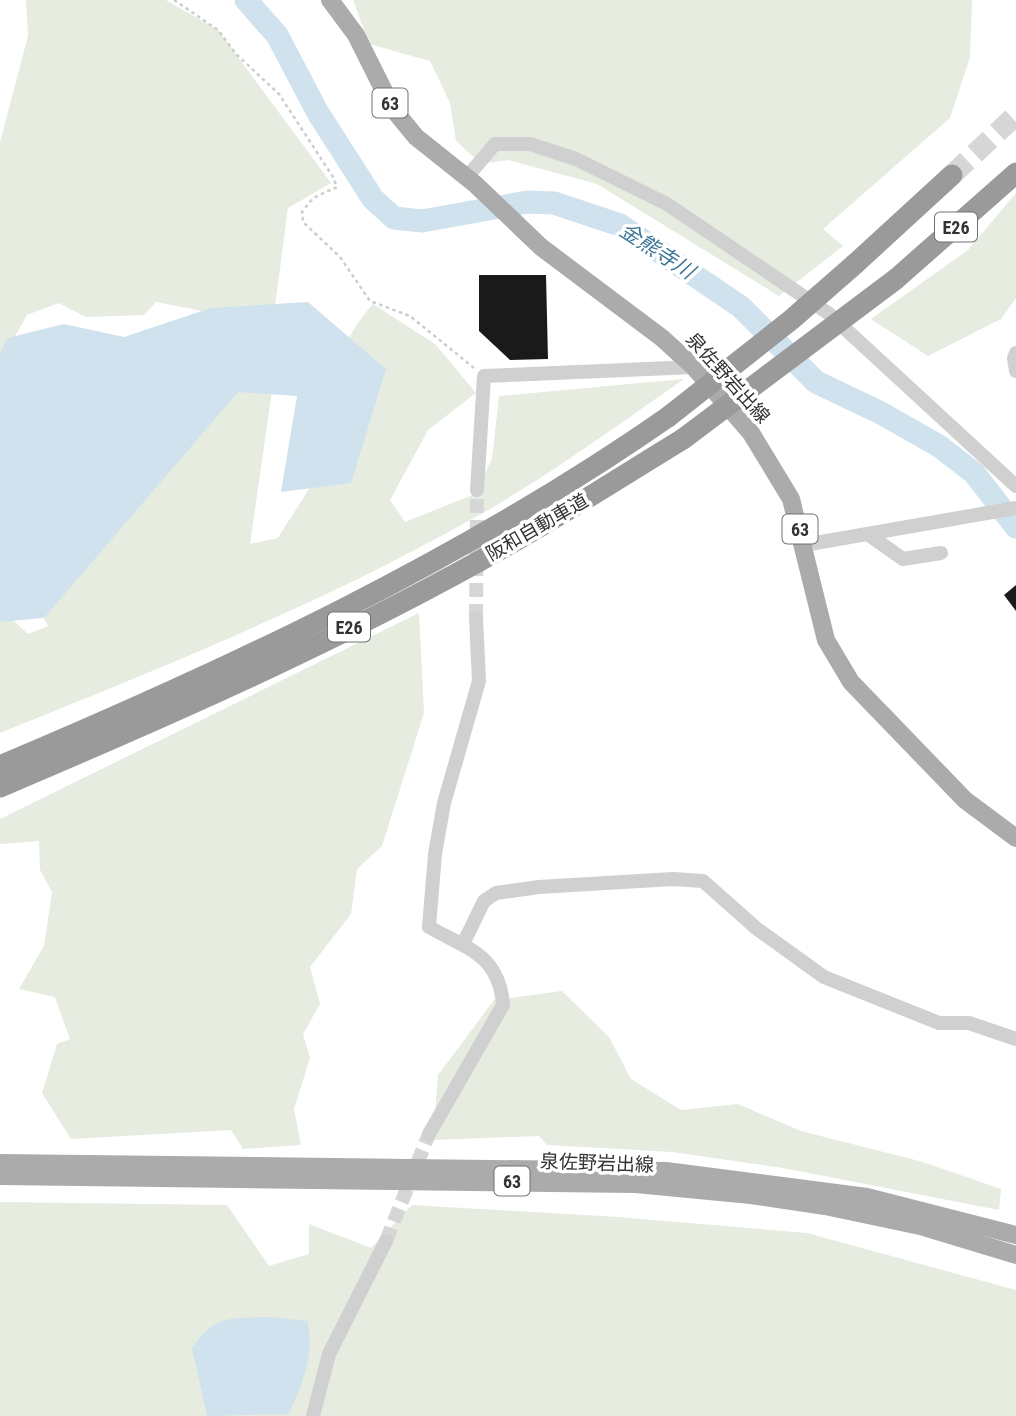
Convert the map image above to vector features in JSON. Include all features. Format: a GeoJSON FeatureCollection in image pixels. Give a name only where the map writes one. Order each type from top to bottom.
{"type":"FeatureCollection","features":[{"type":"Feature","properties":{"kind":"highway","name":"阪和自動車道"},"geometry":{"type":"LineString","coordinates":[[0,787],[119,736],[281,661],[528,534],[682,439],[896,279],[1016,173]]}},
{"type":"Feature","properties":{"kind":"highway","name":"阪和自動車道"},"geometry":{"type":"LineString","coordinates":[[0,766],[176,688],[438,561],[554,494],[668,417],[750,354],[855,264],[952,175]]}},
{"type":"Feature","properties":{"kind":"highway"},"geometry":{"type":"LineString","coordinates":[[0,757],[141,698],[176,688]]}},
{"type":"Feature","properties":{"kind":"highway"},"geometry":{"type":"LineString","coordinates":[[0,798],[119,736]]}},
{"type":"Feature","properties":{"kind":"main road","name":"泉佐野岩出線"},"geometry":{"type":"LineString","coordinates":[[331,0],[356,35],[402,121],[416,137],[471,181],[541,247],[644,322],[694,367],[751,433],[791,499],[826,640],[835,660],[851,682],[965,800],[1016,838]]}},
{"type":"Feature","properties":{"kind":"main road","name":"泉佐野岩出線"},"geometry":{"type":"LineString","coordinates":[[0,1163],[666,1171],[867,1197],[1016,1235]]}},
{"type":"Feature","properties":{"kind":"main road","name":"泉佐野岩出線"},"geometry":{"type":"LineString","coordinates":[[0,1176],[636,1184],[751,1195],[825,1206],[920,1226],[1016,1255]]}},
{"type":"Feature","properties":{"kind":"street"},"geometry":{"type":"LineString","coordinates":[[471,181],[495,144],[530,144],[576,159],[631,183],[667,204],[828,313],[1016,486]]}},
{"type":"Feature","properties":{"kind":"street"},"geometry":{"type":"LineString","coordinates":[[1016,353],[1013,358],[1016,371]]}},
{"type":"Feature","properties":{"kind":"street"},"geometry":{"type":"LineString","coordinates":[[477,490],[484,376],[694,367]]}},
{"type":"Feature","properties":{"kind":"street"},"geometry":{"type":"LineString","coordinates":[[804,545],[1016,508]]}},
{"type":"Feature","properties":{"kind":"street"},"geometry":{"type":"LineString","coordinates":[[869,535],[903,559],[941,553]]}},
{"type":"Feature","properties":{"kind":"street"},"geometry":{"type":"LineString","coordinates":[[429,1135],[503,1005],[501,984],[491,967],[463,944],[429,927],[435,854],[444,803],[479,681],[476,618]]}},
{"type":"Feature","properties":{"kind":"street"},"geometry":{"type":"LineString","coordinates":[[463,944],[484,901],[496,893],[539,887],[673,879],[703,881],[756,928],[824,977],[939,1023],[969,1023],[1016,1039]]}},
{"type":"Feature","properties":{"kind":"street"},"geometry":{"type":"LineString","coordinates":[[313,1416],[329,1354],[386,1241]]}},
{"type":"Feature","properties":{"kind":"path"},"geometry":{"type":"LineString","coordinates":[[174,0],[218,30],[236,54],[279,94],[333,177],[337,187],[313,198],[302,212],[303,222],[340,257],[370,301],[410,316],[484,376]]}},
{"type":"Feature","properties":{"kind":"shaded area"},"geometry":{"type":"Polygon","coordinates":[[[26,0],[166,0],[218,30],[331,183],[288,208],[274,314],[213,313],[156,302],[144,315],[86,317],[59,303],[27,315],[0,364],[0,142],[28,36],[26,0]]]}},
{"type":"Feature","properties":{"kind":"shaded area"},"geometry":{"type":"Polygon","coordinates":[[[353,0],[972,0],[970,57],[950,118],[823,229],[843,246],[779,296],[597,184],[508,160],[481,164],[456,141],[450,103],[430,61],[369,44],[353,0]]]}},
{"type":"Feature","properties":{"kind":"shaded area"},"geometry":{"type":"Polygon","coordinates":[[[1016,193],[1016,298],[1001,319],[928,356],[871,319],[968,250],[1016,193]]]}},
{"type":"Feature","properties":{"kind":"shaded area"},"geometry":{"type":"Polygon","coordinates":[[[373,304],[435,344],[476,393],[428,430],[390,500],[405,522],[475,494],[492,459],[499,396],[684,379],[527,487],[415,550],[298,607],[0,733],[0,608],[28,634],[48,626],[23,579],[80,473],[276,363],[250,544],[278,538],[318,472],[339,363],[346,344],[373,304]]]}},
{"type":"Feature","properties":{"kind":"shaded area"},"geometry":{"type":"Polygon","coordinates":[[[419,613],[424,713],[382,846],[357,869],[351,914],[310,967],[320,1004],[303,1034],[310,1058],[294,1109],[301,1145],[243,1149],[231,1130],[71,1139],[42,1093],[57,1044],[70,1039],[55,997],[19,989],[44,946],[52,892],[40,870],[39,841],[0,844],[0,819],[419,613]]]}},
{"type":"Feature","properties":{"kind":"shaded area"},"geometry":{"type":"Polygon","coordinates":[[[562,991],[609,1037],[631,1079],[681,1110],[738,1104],[801,1131],[923,1162],[1001,1189],[999,1210],[783,1168],[672,1152],[547,1145],[539,1136],[433,1140],[438,1075],[494,1000],[562,991]]]}},
{"type":"Feature","properties":{"kind":"shaded area"},"geometry":{"type":"Polygon","coordinates":[[[0,1202],[227,1205],[269,1266],[309,1254],[309,1224],[371,1248],[412,1205],[618,1217],[807,1233],[1016,1290],[1016,1416],[0,1416],[0,1202]]]}},
{"type":"Feature","properties":{"kind":"water"},"geometry":{"type":"Polygon","coordinates":[[[308,302],[386,369],[351,483],[281,492],[297,396],[238,392],[44,618],[0,622],[0,353],[7,338],[64,324],[124,337],[211,308],[308,302]]]}},
{"type":"Feature","properties":{"kind":"water"},"geometry":{"type":"Polygon","coordinates":[[[268,1317],[307,1321],[309,1357],[289,1414],[207,1416],[192,1348],[209,1329],[224,1320],[268,1317]]]}},
{"type":"Feature","properties":{"kind":"building"},"geometry":{"type":"Polygon","coordinates":[[[479,275],[546,275],[548,359],[510,360],[479,331],[479,275]]]}},
{"type":"Feature","properties":{"kind":"building"},"geometry":{"type":"Polygon","coordinates":[[[1016,585],[1016,611],[1004,595],[1016,585]]]}},
{"type":"Feature","properties":{"kind":"waterway","name":"金熊寺川"},"geometry":{"type":"LineString","coordinates":[[246,0],[277,35],[318,113],[373,199],[394,218],[422,221],[527,202],[554,203],[620,225],[741,307],[816,382],[881,413],[939,446],[974,473],[1016,527]]}},
{"type":"Feature","properties":{"kind":"tunnel"},"geometry":{"type":"LineString","coordinates":[[952,175],[1016,115]]}},
{"type":"Feature","properties":{"kind":"tunnel"},"geometry":{"type":"LineString","coordinates":[[476,618],[477,490]]}},
{"type":"Feature","properties":{"kind":"tunnel"},"geometry":{"type":"LineString","coordinates":[[386,1241],[429,1134]]}}]}
